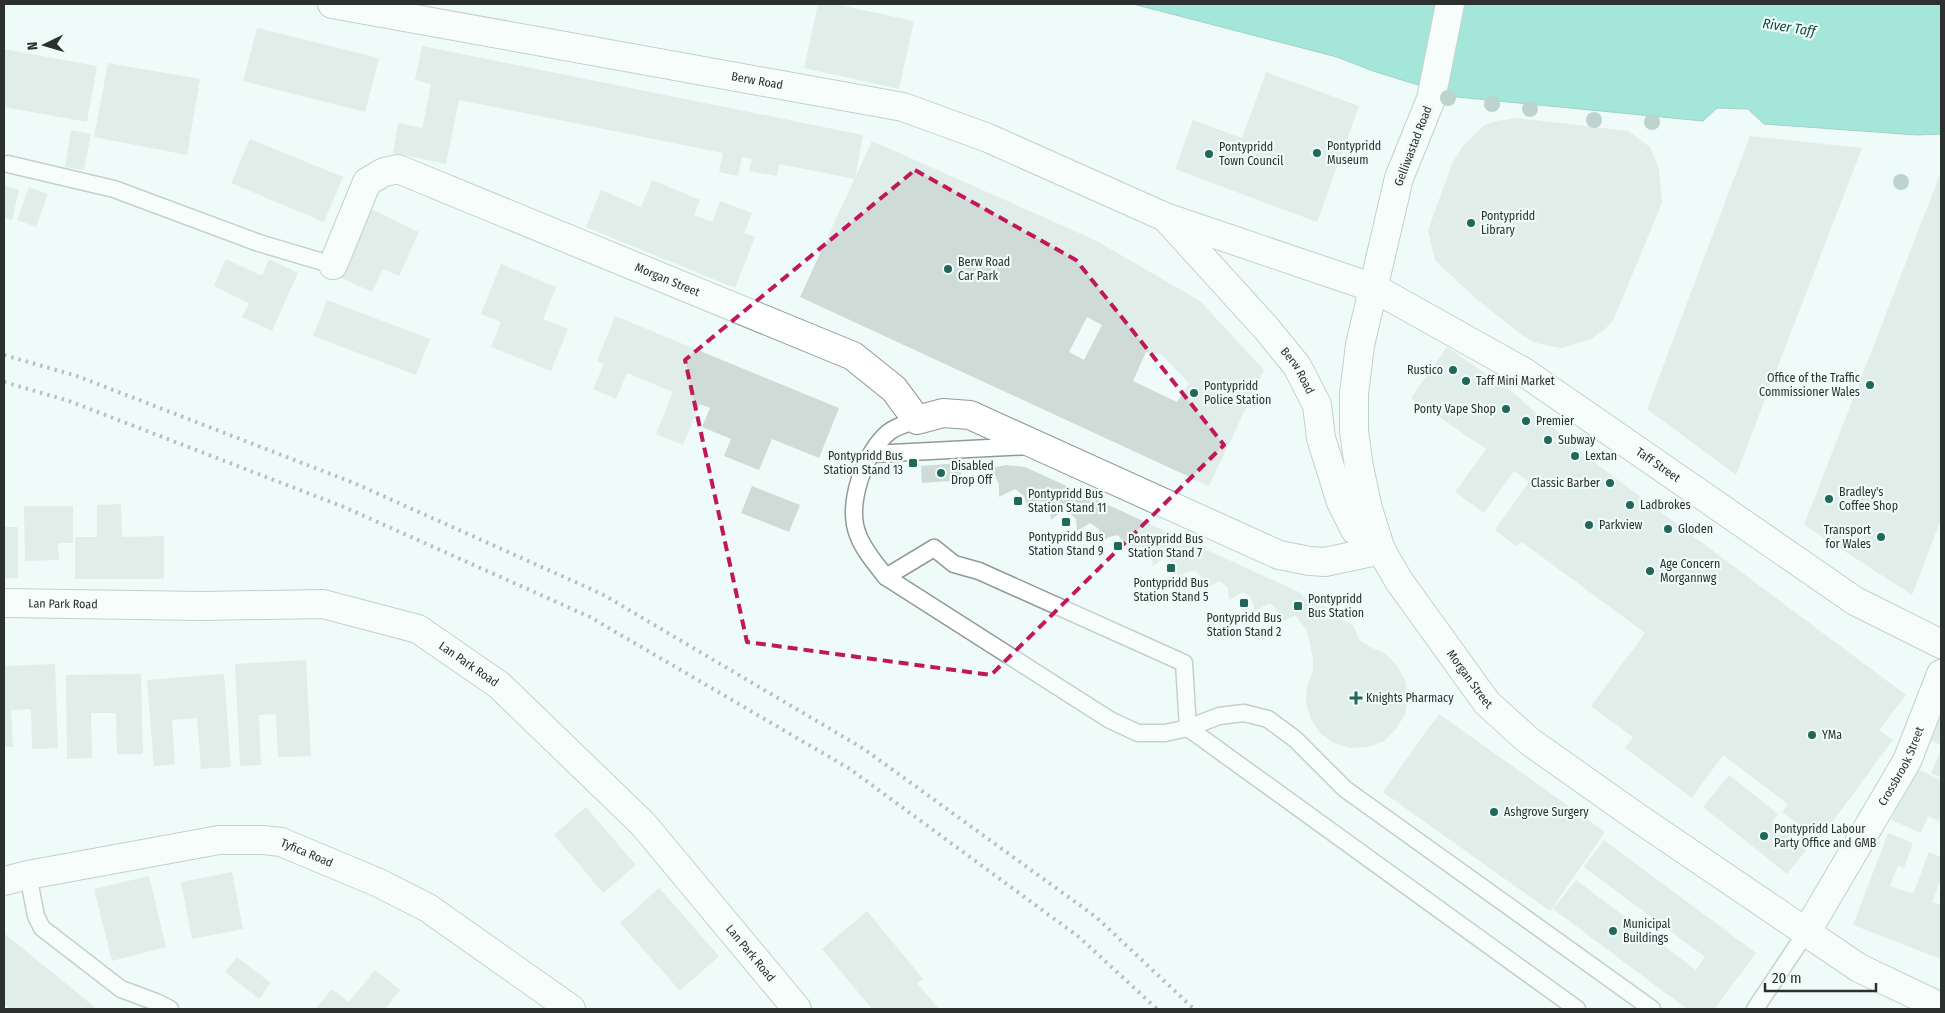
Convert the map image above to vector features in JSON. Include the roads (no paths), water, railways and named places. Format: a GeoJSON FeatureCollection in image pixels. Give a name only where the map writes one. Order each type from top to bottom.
{"type":"FeatureCollection","features":[{"type":"Feature","properties":{"kind":"street","name":"Berw Road"},"geometry":{"type":"LineString","coordinates":[[332,4],[903,107],[988,138],[1165,217],[1374,288]]}},
{"type":"Feature","properties":{"kind":"street","name":"Gelliwastad Road"},"geometry":{"type":"LineString","coordinates":[[1374,288],[1399,178],[1432,94],[1450,4]]}},
{"type":"Feature","properties":{"kind":"street","name":"Morgan Street"},"geometry":{"type":"LineString","coordinates":[[333,266],[367,182],[384,172],[398,168],[853,356],[894,389],[917,420]]}},
{"type":"Feature","properties":{"kind":"street","name":"Berw Road"},"geometry":{"type":"LineString","coordinates":[[1165,217],[1266,328],[1297,366],[1316,404],[1321,438],[1341,502],[1355,530],[1382,550]]}},
{"type":"Feature","properties":{"kind":"street","name":"Morgan Street"},"geometry":{"type":"LineString","coordinates":[[1374,288],[1360,345],[1354,394],[1354,431],[1368,509],[1382,550],[1399,581],[1487,703],[1529,741],[1638,818],[1807,931]]}},
{"type":"Feature","properties":{"kind":"street","name":"Taff Street"},"geometry":{"type":"LineString","coordinates":[[1374,288],[1524,372],[1855,601],[1941,644]]}},
{"type":"Feature","properties":{"kind":"street"},"geometry":{"type":"LineString","coordinates":[[917,420],[943,413],[970,415],[1279,555],[1325,562],[1382,550]]}},
{"type":"Feature","properties":{"kind":"street","name":"Lan Park Road"},"geometry":{"type":"LineString","coordinates":[[4,604],[202,606],[323,604],[418,629],[499,685],[643,824],[797,1009]]}},
{"type":"Feature","properties":{"kind":"street","name":"Crossbrook Street"},"geometry":{"type":"LineString","coordinates":[[1807,931],[1907,761],[1941,674]]}},
{"type":"Feature","properties":{"kind":"street","name":"Tyfica Road"},"geometry":{"type":"LineString","coordinates":[[16,878],[219,840],[282,842],[379,883],[428,908],[571,1009]]}},
{"type":"Feature","properties":{"kind":"street"},"geometry":{"type":"LineString","coordinates":[[1807,931],[1859,968],[1941,1007]]}},
{"type":"Feature","properties":{"kind":"lane"},"geometry":{"type":"LineString","coordinates":[[8,164],[114,189],[259,243],[333,266]]}},
{"type":"Feature","properties":{"kind":"lane"},"geometry":{"type":"LineString","coordinates":[[917,420],[889,432],[872,454],[858,480],[854,512],[858,535],[872,559],[886,577],[1110,720],[1138,733],[1164,733],[1188,728],[1219,716],[1244,713],[1268,719],[1296,739],[1345,789],[1652,1009]]}},
{"type":"Feature","properties":{"kind":"lane"},"geometry":{"type":"LineString","coordinates":[[872,454],[1041,446]]}},
{"type":"Feature","properties":{"kind":"lane"},"geometry":{"type":"LineString","coordinates":[[886,577],[934,548],[954,564],[979,571],[1184,663],[1188,728]]}},
{"type":"Feature","properties":{"kind":"lane"},"geometry":{"type":"LineString","coordinates":[[1188,728],[1577,1009]]}},
{"type":"Feature","properties":{"kind":"lane"},"geometry":{"type":"LineString","coordinates":[[16,878],[42,928],[121,989],[170,1009]]}},
{"type":"Feature","properties":{"kind":"lane"},"geometry":{"type":"LineString","coordinates":[[1755,1009],[1807,931]]}},
{"type":"Feature","properties":{"kind":"water","name":"River Taff"},"geometry":{"type":"Polygon","coordinates":[[[1133,4],[1941,4],[1941,134],[1917,135],[1764,124],[1748,109],[1717,108],[1703,121],[1457,97],[1373,71],[1337,57],[1133,4]]]}},
{"type":"Feature","properties":{"kind":"railway"},"geometry":{"type":"LineString","coordinates":[[4,355],[77,376],[354,483],[602,594],[864,749],[1096,917],[1194,1009]]}},
{"type":"Feature","properties":{"kind":"railway"},"geometry":{"type":"LineString","coordinates":[[4,382],[69,401],[344,507],[590,617],[850,769],[1079,937],[1157,1009]]}},
{"type":"Feature","properties":{"kind":"place","name":"Pontypridd Museum"},"geometry":{"type":"Point","coordinates":[1317,153]}},
{"type":"Feature","properties":{"kind":"place","name":"Pontypridd Town Council"},"geometry":{"type":"Point","coordinates":[1209,154]}},
{"type":"Feature","properties":{"kind":"place","name":"Pontypridd Library"},"geometry":{"type":"Point","coordinates":[1471,223]}},
{"type":"Feature","properties":{"kind":"place","name":"Berw Road Car Park"},"geometry":{"type":"Point","coordinates":[948,269]}},
{"type":"Feature","properties":{"kind":"place","name":"Rustico"},"geometry":{"type":"Point","coordinates":[1453,370]}},
{"type":"Feature","properties":{"kind":"place","name":"Taff Mini Market"},"geometry":{"type":"Point","coordinates":[1466,381]}},
{"type":"Feature","properties":{"kind":"place","name":"Office of the Traffic Commissioner Wales"},"geometry":{"type":"Point","coordinates":[1870,385]}},
{"type":"Feature","properties":{"kind":"place","name":"Pontypridd Police Station"},"geometry":{"type":"Point","coordinates":[1194,393]}},
{"type":"Feature","properties":{"kind":"place","name":"Ponty Vape Shop"},"geometry":{"type":"Point","coordinates":[1506,409]}},
{"type":"Feature","properties":{"kind":"place","name":"Premier"},"geometry":{"type":"Point","coordinates":[1526,421]}},
{"type":"Feature","properties":{"kind":"place","name":"Subway"},"geometry":{"type":"Point","coordinates":[1548,440]}},
{"type":"Feature","properties":{"kind":"place","name":"Lextan"},"geometry":{"type":"Point","coordinates":[1575,456]}},
{"type":"Feature","properties":{"kind":"place","name":"Pontypridd Bus Station Stand 13"},"geometry":{"type":"Point","coordinates":[913,463]}},
{"type":"Feature","properties":{"kind":"place","name":"Disabled Drop Off"},"geometry":{"type":"Point","coordinates":[941,473]}},
{"type":"Feature","properties":{"kind":"place","name":"Classic Barber"},"geometry":{"type":"Point","coordinates":[1610,483]}},
{"type":"Feature","properties":{"kind":"place","name":"Bradley's Coffee Shop"},"geometry":{"type":"Point","coordinates":[1829,499]}},
{"type":"Feature","properties":{"kind":"place","name":"Pontypridd Bus Station Stand 11"},"geometry":{"type":"Point","coordinates":[1018,501]}},
{"type":"Feature","properties":{"kind":"place","name":"Ladbrokes"},"geometry":{"type":"Point","coordinates":[1630,505]}},
{"type":"Feature","properties":{"kind":"place","name":"Pontypridd Bus Station Stand 9"},"geometry":{"type":"Point","coordinates":[1066,522]}},
{"type":"Feature","properties":{"kind":"place","name":"Parkview"},"geometry":{"type":"Point","coordinates":[1589,525]}},
{"type":"Feature","properties":{"kind":"place","name":"Gloden"},"geometry":{"type":"Point","coordinates":[1668,529]}},
{"type":"Feature","properties":{"kind":"place","name":"Transport for Wales"},"geometry":{"type":"Point","coordinates":[1881,537]}},
{"type":"Feature","properties":{"kind":"place","name":"Pontypridd Bus Station Stand 7"},"geometry":{"type":"Point","coordinates":[1118,546]}},
{"type":"Feature","properties":{"kind":"place","name":"Pontypridd Bus Station Stand 5"},"geometry":{"type":"Point","coordinates":[1171,568]}},
{"type":"Feature","properties":{"kind":"place","name":"Age Concern Morgannwg"},"geometry":{"type":"Point","coordinates":[1650,571]}},
{"type":"Feature","properties":{"kind":"place","name":"Pontypridd Bus Station Stand 2"},"geometry":{"type":"Point","coordinates":[1244,603]}},
{"type":"Feature","properties":{"kind":"place","name":"Pontypridd Bus Station"},"geometry":{"type":"Point","coordinates":[1298,606]}},
{"type":"Feature","properties":{"kind":"place","name":"Knights Pharmacy"},"geometry":{"type":"Point","coordinates":[1356,698]}},
{"type":"Feature","properties":{"kind":"place","name":"YMa"},"geometry":{"type":"Point","coordinates":[1812,735]}},
{"type":"Feature","properties":{"kind":"place","name":"Ashgrove Surgery"},"geometry":{"type":"Point","coordinates":[1494,812]}},
{"type":"Feature","properties":{"kind":"place","name":"Pontypridd Labour Party Office and GMB"},"geometry":{"type":"Point","coordinates":[1764,836]}},
{"type":"Feature","properties":{"kind":"place","name":"Municipal Buildings"},"geometry":{"type":"Point","coordinates":[1613,931]}}]}
